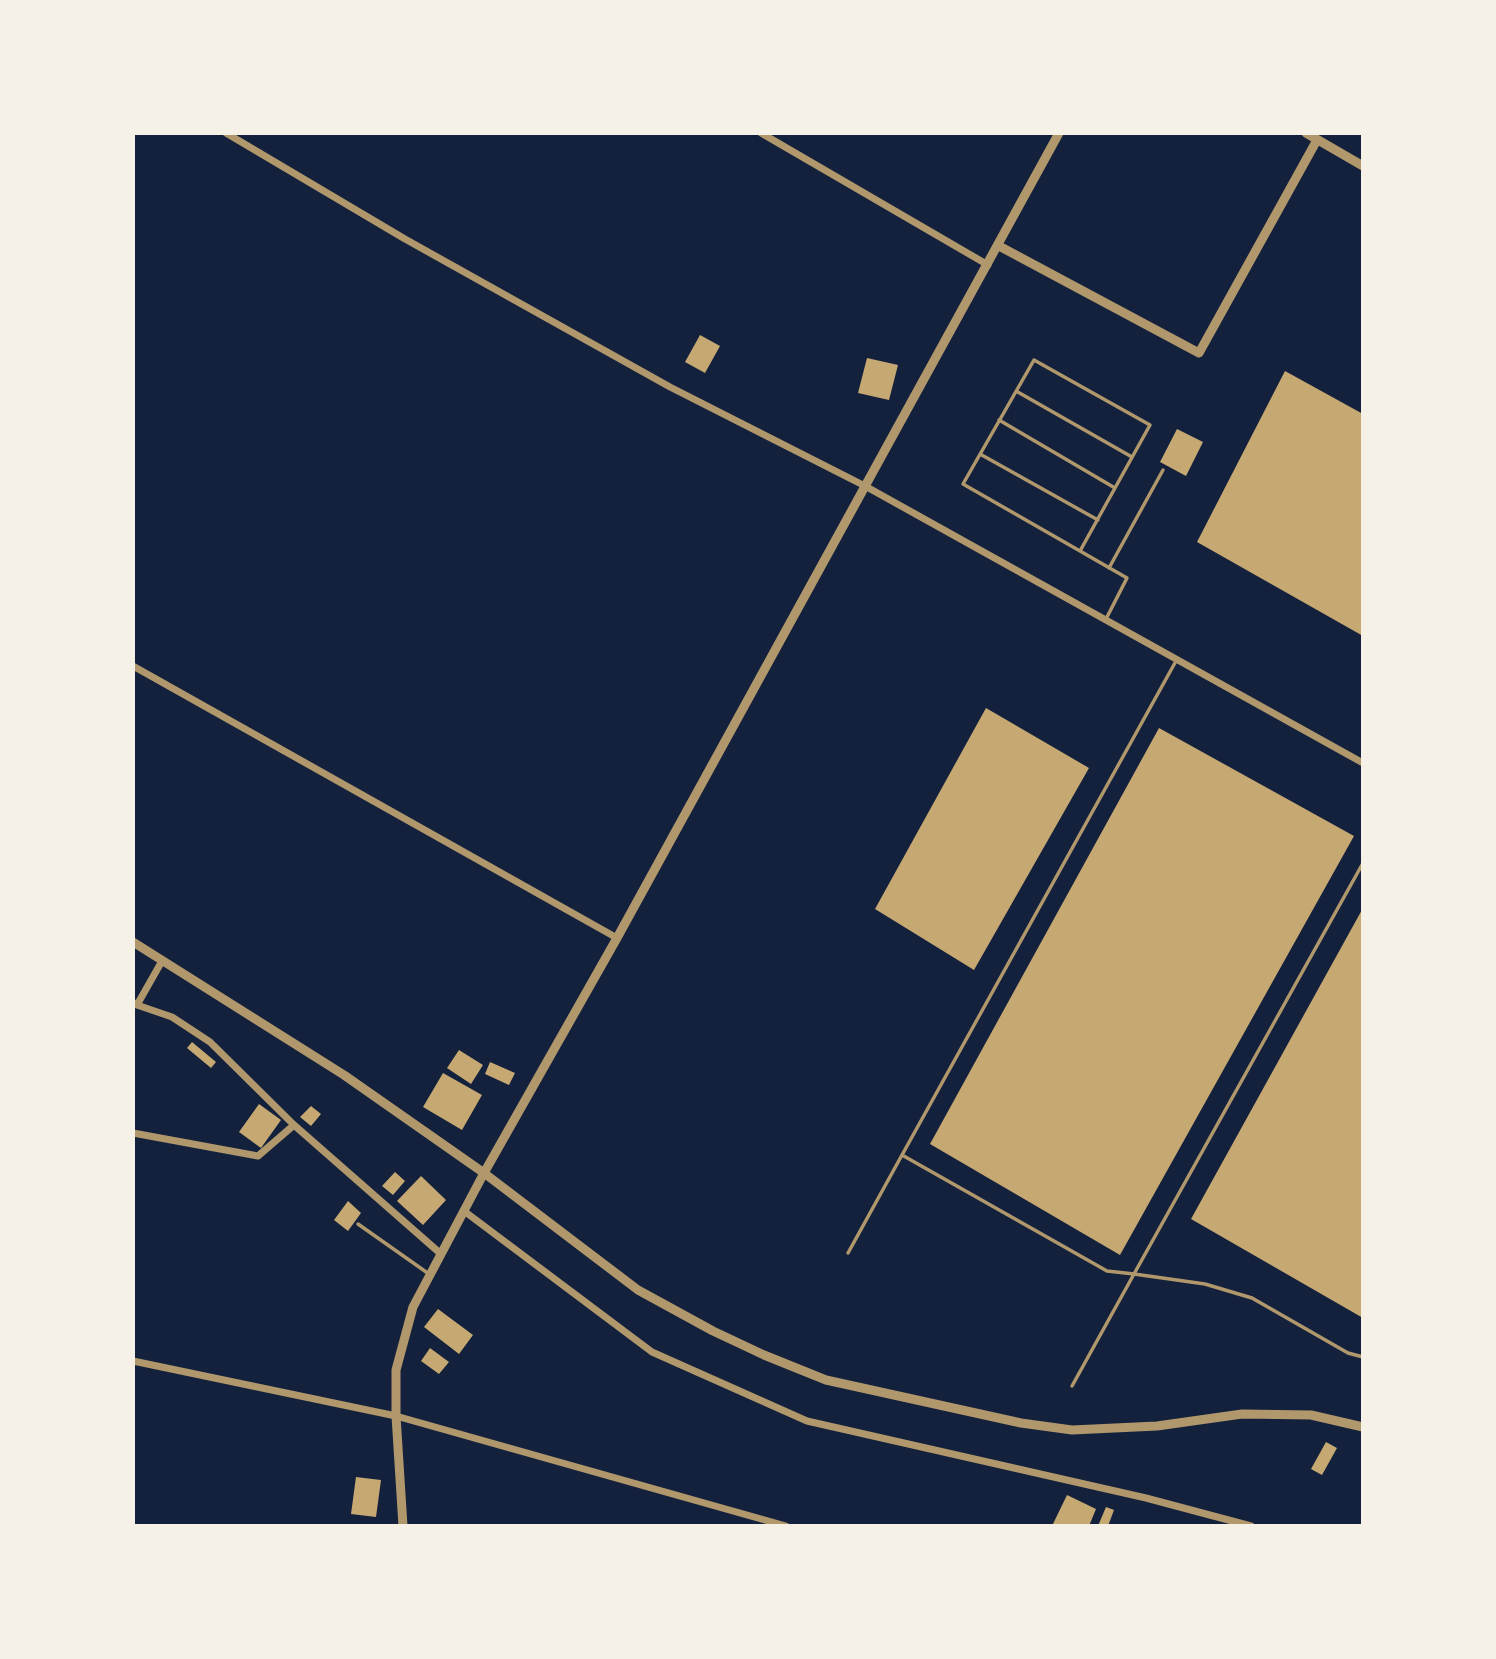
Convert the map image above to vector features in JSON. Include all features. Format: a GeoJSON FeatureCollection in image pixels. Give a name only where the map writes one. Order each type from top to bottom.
{"type":"FeatureCollection","features":[{"type":"Feature","properties":{"kind":"street"},"geometry":{"type":"LineString","coordinates":[[226,133],[405,239],[670,387],[865,486],[1363,763]]}},
{"type":"Feature","properties":{"kind":"street"},"geometry":{"type":"LineString","coordinates":[[761,133],[988,265]]}},
{"type":"Feature","properties":{"kind":"street"},"geometry":{"type":"LineString","coordinates":[[403,1526],[396,1370],[413,1307],[484,1172],[617,939],[1059,133]]}},
{"type":"Feature","properties":{"kind":"street"},"geometry":{"type":"LineString","coordinates":[[1306,133],[1319,136],[1363,166]]}},
{"type":"Feature","properties":{"kind":"street"},"geometry":{"type":"LineString","coordinates":[[999,246],[1199,353],[1319,136]]}},
{"type":"Feature","properties":{"kind":"street"},"geometry":{"type":"LineString","coordinates":[[133,666],[617,939]]}},
{"type":"Feature","properties":{"kind":"street"},"geometry":{"type":"LineString","coordinates":[[133,942],[344,1075],[484,1172],[638,1290],[713,1331],[826,1380],[1021,1423],[1072,1430],[1157,1426],[1242,1414],[1311,1415],[1363,1427]]}},
{"type":"Feature","properties":{"kind":"street"},"geometry":{"type":"LineString","coordinates":[[162,961],[135,1004],[172,1017],[210,1042],[295,1125],[441,1254]]}},
{"type":"Feature","properties":{"kind":"street"},"geometry":{"type":"LineString","coordinates":[[133,1133],[258,1156],[295,1125]]}},
{"type":"Feature","properties":{"kind":"street"},"geometry":{"type":"LineString","coordinates":[[464,1211],[652,1352],[807,1421],[1146,1498],[1251,1526]]}},
{"type":"Feature","properties":{"kind":"street"},"geometry":{"type":"LineString","coordinates":[[133,1361],[396,1416],[786,1526]]}},
{"type":"Feature","properties":{"kind":"lane"},"geometry":{"type":"LineString","coordinates":[[1080,551],[1150,425],[1034,360],[963,484],[1127,578],[1106,619]]}},
{"type":"Feature","properties":{"kind":"lane"},"geometry":{"type":"LineString","coordinates":[[1016,391],[1132,457]]}},
{"type":"Feature","properties":{"kind":"lane"},"geometry":{"type":"LineString","coordinates":[[999,420],[1115,488]]}},
{"type":"Feature","properties":{"kind":"lane"},"geometry":{"type":"LineString","coordinates":[[980,454],[1098,520]]}},
{"type":"Feature","properties":{"kind":"lane"},"geometry":{"type":"LineString","coordinates":[[1109,568],[1163,470]]}},
{"type":"Feature","properties":{"kind":"lane"},"geometry":{"type":"LineString","coordinates":[[848,1253],[1177,659]]}},
{"type":"Feature","properties":{"kind":"lane"},"geometry":{"type":"LineString","coordinates":[[1072,1386],[1363,863]]}},
{"type":"Feature","properties":{"kind":"lane"},"geometry":{"type":"LineString","coordinates":[[902,1155],[1107,1271],[1205,1284],[1252,1298],[1348,1353],[1363,1357]]}},
{"type":"Feature","properties":{"kind":"lane"},"geometry":{"type":"LineString","coordinates":[[358,1224],[430,1275]]}},
{"type":"Feature","properties":{"kind":"building"},"geometry":{"type":"Polygon","coordinates":[[[700,335],[720,346],[705,373],[685,362],[700,335]]]}},
{"type":"Feature","properties":{"kind":"building"},"geometry":{"type":"Polygon","coordinates":[[[867,358],[898,365],[889,400],[858,393],[867,358]]]}},
{"type":"Feature","properties":{"kind":"building"},"geometry":{"type":"Polygon","coordinates":[[[1285,371],[1363,414],[1363,636],[1197,542],[1285,371]]]}},
{"type":"Feature","properties":{"kind":"building"},"geometry":{"type":"Polygon","coordinates":[[[1177,429],[1203,442],[1186,476],[1160,462],[1177,429]]]}},
{"type":"Feature","properties":{"kind":"building"},"geometry":{"type":"Polygon","coordinates":[[[986,708],[1089,768],[974,970],[875,909],[986,708]]]}},
{"type":"Feature","properties":{"kind":"building"},"geometry":{"type":"Polygon","coordinates":[[[1159,728],[1354,836],[1120,1255],[930,1144],[1159,728]]]}},
{"type":"Feature","properties":{"kind":"building"},"geometry":{"type":"Polygon","coordinates":[[[1363,908],[1363,1318],[1191,1219],[1363,908]]]}},
{"type":"Feature","properties":{"kind":"building"},"geometry":{"type":"Polygon","coordinates":[[[192,1042],[216,1062],[211,1068],[187,1048],[192,1042]]]}},
{"type":"Feature","properties":{"kind":"building"},"geometry":{"type":"Polygon","coordinates":[[[459,1050],[483,1065],[471,1084],[447,1068],[459,1050]]]}},
{"type":"Feature","properties":{"kind":"building"},"geometry":{"type":"Polygon","coordinates":[[[490,1062],[515,1073],[509,1085],[485,1074],[490,1062]]]}},
{"type":"Feature","properties":{"kind":"building"},"geometry":{"type":"Polygon","coordinates":[[[443,1073],[482,1095],[462,1130],[423,1107],[443,1073]]]}},
{"type":"Feature","properties":{"kind":"building"},"geometry":{"type":"Polygon","coordinates":[[[259,1104],[281,1120],[261,1148],[239,1132],[259,1104]]]}},
{"type":"Feature","properties":{"kind":"building"},"geometry":{"type":"Polygon","coordinates":[[[311,1106],[321,1114],[311,1126],[300,1117],[311,1106]]]}},
{"type":"Feature","properties":{"kind":"building"},"geometry":{"type":"Polygon","coordinates":[[[395,1172],[405,1181],[393,1195],[382,1186],[395,1172]]]}},
{"type":"Feature","properties":{"kind":"building"},"geometry":{"type":"Polygon","coordinates":[[[421,1176],[446,1200],[423,1225],[397,1201],[421,1176]]]}},
{"type":"Feature","properties":{"kind":"building"},"geometry":{"type":"Polygon","coordinates":[[[348,1201],[361,1213],[348,1231],[334,1220],[348,1201]]]}},
{"type":"Feature","properties":{"kind":"building"},"geometry":{"type":"Polygon","coordinates":[[[438,1309],[473,1335],[459,1354],[424,1327],[438,1309]]]}},
{"type":"Feature","properties":{"kind":"building"},"geometry":{"type":"Polygon","coordinates":[[[430,1348],[449,1362],[439,1374],[421,1361],[430,1348]]]}},
{"type":"Feature","properties":{"kind":"building"},"geometry":{"type":"Polygon","coordinates":[[[1326,1442],[1337,1448],[1322,1475],[1311,1469],[1326,1442]]]}},
{"type":"Feature","properties":{"kind":"building"},"geometry":{"type":"Polygon","coordinates":[[[356,1477],[381,1480],[376,1517],[351,1514],[356,1477]]]}},
{"type":"Feature","properties":{"kind":"building"},"geometry":{"type":"Polygon","coordinates":[[[1067,1495],[1096,1509],[1089,1526],[1052,1526],[1067,1495]]]}},
{"type":"Feature","properties":{"kind":"building"},"geometry":{"type":"Polygon","coordinates":[[[1106,1507],[1114,1510],[1108,1526],[1098,1526],[1106,1507]]]}}]}
